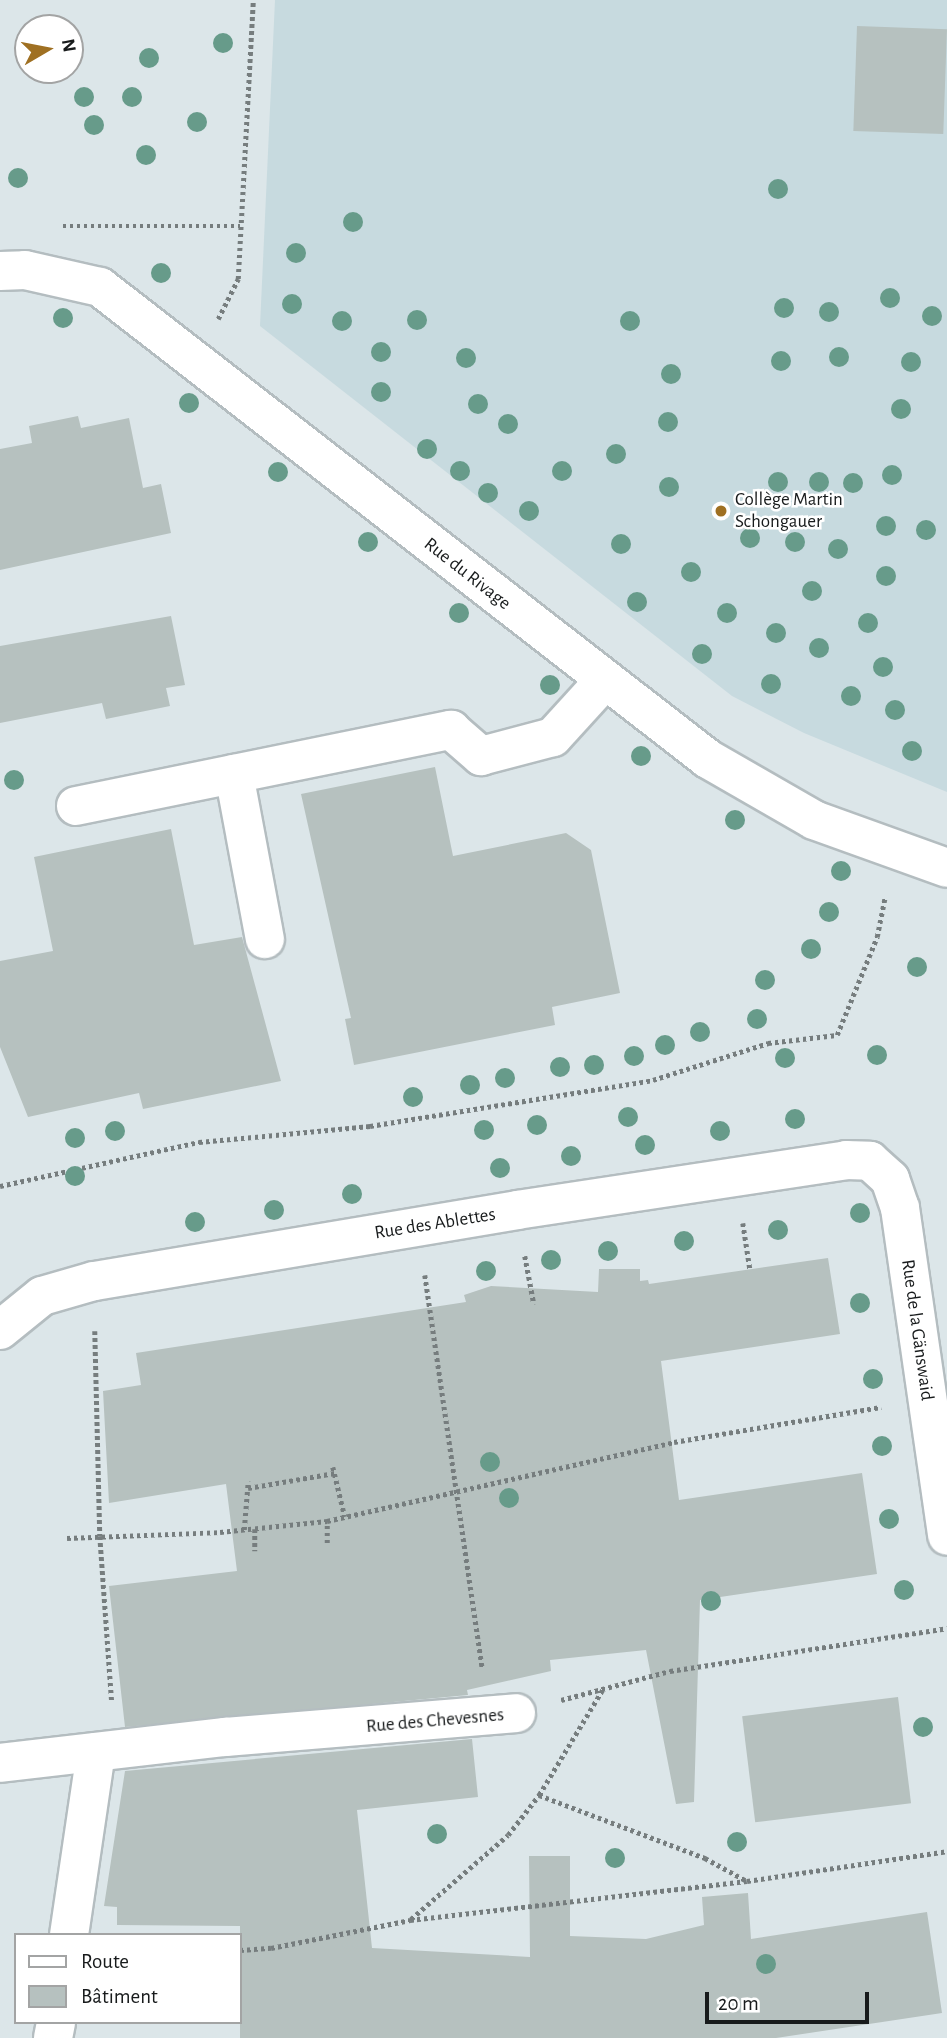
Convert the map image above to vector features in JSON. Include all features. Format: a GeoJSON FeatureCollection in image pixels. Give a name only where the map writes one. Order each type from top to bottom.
{"type":"FeatureCollection","features":[{"type":"Feature","properties":{"kind":"street","name":"Rue du Rivage"},"geometry":{"type":"LineString","coordinates":[[0,271],[25,270],[100,287],[604,681],[766,797],[848,836],[947,868]]}},
{"type":"Feature","properties":{"kind":"street"},"geometry":{"type":"LineString","coordinates":[[76,806],[451,730],[481,756],[554,737],[604,681]]}},
{"type":"Feature","properties":{"kind":"street"},"geometry":{"type":"LineString","coordinates":[[234,774],[265,939]]}},
{"type":"Feature","properties":{"kind":"street","name":"Rue des Ablettes"},"geometry":{"type":"LineString","coordinates":[[0,1330],[42,1296],[93,1281],[418,1226],[846,1160],[870,1161],[882,1168]]}},
{"type":"Feature","properties":{"kind":"street","name":"Rue de la Gänswaid"},"geometry":{"type":"LineString","coordinates":[[882,1168],[901,1208],[947,1536]]}},
{"type":"Feature","properties":{"kind":"street","name":"Rue des Chevesnes"},"geometry":{"type":"LineString","coordinates":[[0,1763],[503,1715]]}},
{"type":"Feature","properties":{"kind":"street"},"geometry":{"type":"LineString","coordinates":[[69,1933],[106,1751]]}},
{"type":"Feature","properties":{"kind":"path"},"geometry":{"type":"LineString","coordinates":[[190,355],[216,322],[238,279],[253,0]]}},
{"type":"Feature","properties":{"kind":"path"},"geometry":{"type":"LineString","coordinates":[[53,226],[240,226]]}},
{"type":"Feature","properties":{"kind":"path"},"geometry":{"type":"LineString","coordinates":[[0,1186],[149,1150],[358,1128],[653,1080],[768,1043],[838,1035],[877,937],[882,903],[906,855]]}},
{"type":"Feature","properties":{"kind":"path"},"geometry":{"type":"LineString","coordinates":[[418,1226],[457,1488],[503,1715]]}},
{"type":"Feature","properties":{"kind":"path"},"geometry":{"type":"LineString","coordinates":[[93,1281],[106,1751]]}},
{"type":"Feature","properties":{"kind":"path"},"geometry":{"type":"LineString","coordinates":[[67,1538],[244,1530],[327,1521],[457,1488],[536,1475],[724,1432],[927,1400]]}},
{"type":"Feature","properties":{"kind":"path"},"geometry":{"type":"LineString","coordinates":[[248,1489],[334,1470],[345,1517]]}},
{"type":"Feature","properties":{"kind":"path"},"geometry":{"type":"LineString","coordinates":[[244,1530],[248,1480]]}},
{"type":"Feature","properties":{"kind":"path"},"geometry":{"type":"LineString","coordinates":[[327,1521],[327,1543]]}},
{"type":"Feature","properties":{"kind":"path"},"geometry":{"type":"LineString","coordinates":[[255,1529],[256,1551]]}},
{"type":"Feature","properties":{"kind":"path","name":"Rue des Chevesnes"},"geometry":{"type":"LineString","coordinates":[[503,1715],[670,1671],[947,1628]]}},
{"type":"Feature","properties":{"kind":"path"},"geometry":{"type":"LineString","coordinates":[[410,1920],[508,1835],[539,1795],[603,1688]]}},
{"type":"Feature","properties":{"kind":"path"},"geometry":{"type":"LineString","coordinates":[[539,1795],[705,1858],[747,1881]]}},
{"type":"Feature","properties":{"kind":"path"},"geometry":{"type":"LineString","coordinates":[[242,1950],[281,1946],[410,1920],[747,1881],[947,1851]]}},
{"type":"Feature","properties":{"kind":"shaded area","name":"Collège Martin Schongauer"},"geometry":{"type":"Polygon","coordinates":[[[275,0],[947,0],[947,792],[804,733],[732,696],[260,326],[275,0]]]}},
{"type":"Feature","properties":{"kind":"building"},"geometry":{"type":"Polygon","coordinates":[[[857,26],[947,29],[943,134],[853,131],[857,26]]]}},
{"type":"Feature","properties":{"kind":"building"},"geometry":{"type":"Polygon","coordinates":[[[78,416],[81,428],[129,418],[143,488],[161,484],[171,533],[0,570],[0,449],[32,443],[29,426],[78,416]]]}},
{"type":"Feature","properties":{"kind":"building"},"geometry":{"type":"Polygon","coordinates":[[[171,616],[185,685],[166,688],[170,706],[106,719],[102,703],[0,723],[0,646],[171,616]]]}},
{"type":"Feature","properties":{"kind":"building"},"geometry":{"type":"Polygon","coordinates":[[[435,767],[453,856],[566,833],[591,850],[620,993],[552,1007],[555,1025],[354,1065],[345,1019],[351,1018],[301,794],[435,767]]]}},
{"type":"Feature","properties":{"kind":"building"},"geometry":{"type":"Polygon","coordinates":[[[171,829],[194,945],[242,937],[281,1081],[143,1109],[139,1093],[28,1117],[0,1047],[0,961],[53,951],[34,857],[171,829]]]}},
{"type":"Feature","properties":{"kind":"building"},"geometry":{"type":"Polygon","coordinates":[[[828,1258],[840,1334],[661,1361],[679,1500],[862,1473],[877,1574],[700,1600],[694,1802],[676,1804],[646,1650],[550,1660],[551,1671],[467,1690],[468,1695],[125,1727],[109,1586],[237,1571],[226,1484],[109,1503],[103,1391],[141,1385],[136,1353],[466,1302],[464,1295],[491,1286],[598,1292],[599,1269],[640,1269],[640,1281],[648,1280],[649,1284],[828,1258]]]}},
{"type":"Feature","properties":{"kind":"building"},"geometry":{"type":"Polygon","coordinates":[[[898,1697],[911,1803],[755,1822],[742,1716],[898,1697]]]}},
{"type":"Feature","properties":{"kind":"building"},"geometry":{"type":"Polygon","coordinates":[[[472,1739],[478,1797],[357,1810],[372,1948],[530,1957],[529,1856],[570,1856],[570,1936],[646,1939],[704,1925],[702,1897],[748,1893],[751,1939],[927,1912],[942,2013],[776,2038],[240,2038],[240,1926],[117,1925],[117,1907],[104,1906],[125,1771],[472,1739]]]}},
{"type":"Feature","properties":{"kind":"place","name":"Collège Martin Schongauer"},"geometry":{"type":"Point","coordinates":[721,511]}}]}
